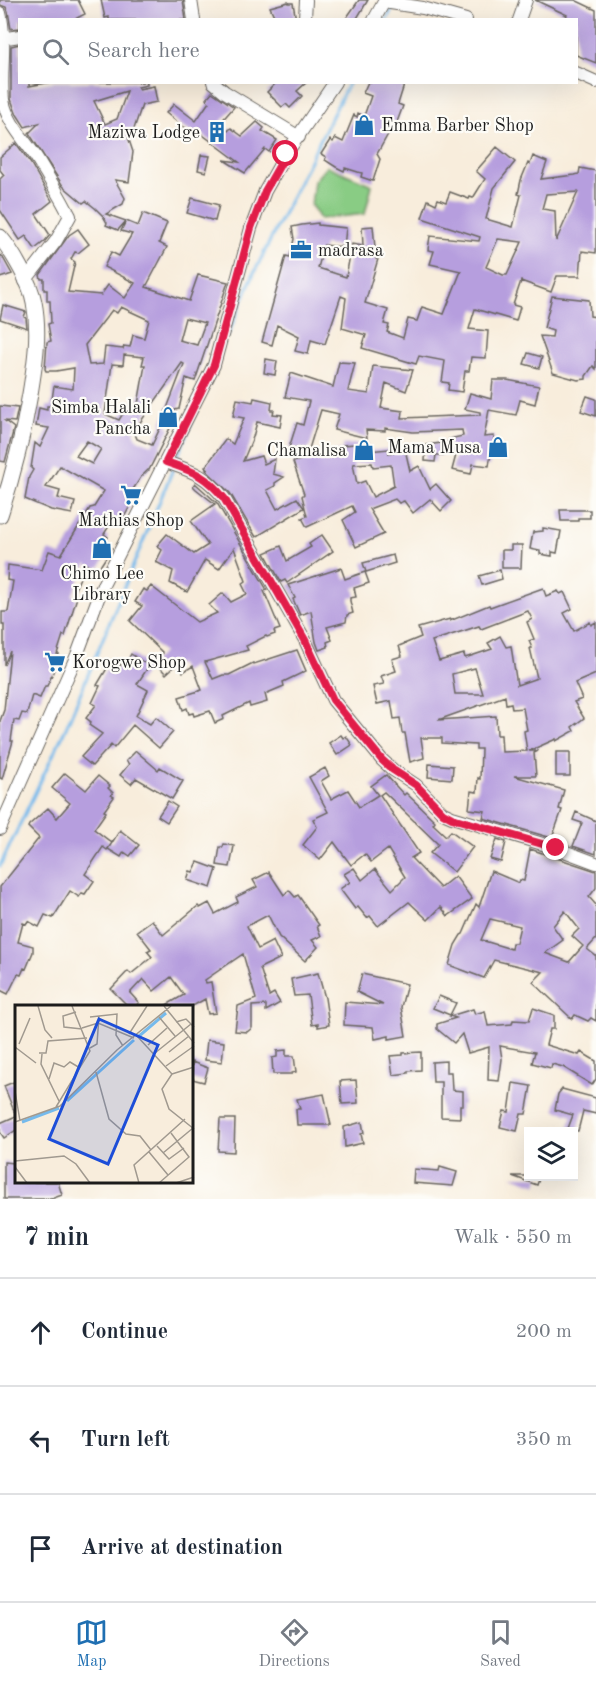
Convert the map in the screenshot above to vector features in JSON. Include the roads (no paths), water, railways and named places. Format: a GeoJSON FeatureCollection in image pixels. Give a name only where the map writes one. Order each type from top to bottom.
{"type":"FeatureCollection","features":[{"type":"Feature","properties":{"kind":"street"},"geometry":{"type":"LineString","coordinates":[[192,0],[194,18]]}},
{"type":"Feature","properties":{"kind":"street"},"geometry":{"type":"LineString","coordinates":[[305,18],[306,0]]}},
{"type":"Feature","properties":{"kind":"street"},"geometry":{"type":"LineString","coordinates":[[520,18],[526,0]]}},
{"type":"Feature","properties":{"kind":"street"},"geometry":{"type":"LineString","coordinates":[[375,18],[385,1],[423,8],[458,18]]}},
{"type":"Feature","properties":{"kind":"street"},"geometry":{"type":"LineString","coordinates":[[0,13],[1,90],[5,110],[70,216],[56,241],[25,281]]}},
{"type":"Feature","properties":{"kind":"street"},"geometry":{"type":"LineString","coordinates":[[2,38],[18,36]]}},
{"type":"Feature","properties":{"kind":"street"},"geometry":{"type":"LineString","coordinates":[[578,73],[596,82]]}},
{"type":"Feature","properties":{"kind":"street"},"geometry":{"type":"LineString","coordinates":[[215,84],[298,137]]}},
{"type":"Feature","properties":{"kind":"street"},"geometry":{"type":"LineString","coordinates":[[0,829],[77,656],[103,585],[214,365],[251,228],[265,191],[334,84]]}},
{"type":"Feature","properties":{"kind":"street"},"geometry":{"type":"LineString","coordinates":[[0,237],[16,260],[34,299],[37,326],[36,358],[20,445],[0,515]]}},
{"type":"Feature","properties":{"kind":"street"},"geometry":{"type":"LineString","coordinates":[[166,462],[200,474],[211,482],[224,498],[305,640],[333,700],[382,760],[416,785],[443,813],[452,818],[556,848],[596,863]]}},
{"type":"Feature","properties":{"kind":"waterway"},"geometry":{"type":"LineString","coordinates":[[387,18],[393,8]]}},
{"type":"Feature","properties":{"kind":"waterway"},"geometry":{"type":"LineString","coordinates":[[228,335],[254,273],[348,84]]}},
{"type":"Feature","properties":{"kind":"waterway"},"geometry":{"type":"LineString","coordinates":[[175,463],[193,419]]}},
{"type":"Feature","properties":{"kind":"waterway"},"geometry":{"type":"LineString","coordinates":[[0,866],[66,728],[173,469]]}},
{"type":"Feature","properties":{"kind":"place","name":"Emma Barber Shop"},"geometry":{"type":"Point","coordinates":[364,125]}},
{"type":"Feature","properties":{"kind":"place","name":"Maziwa Lodge"},"geometry":{"type":"Point","coordinates":[217,132]}},
{"type":"Feature","properties":{"kind":"place","name":"madrasa"},"geometry":{"type":"Point","coordinates":[301,250]}},
{"type":"Feature","properties":{"kind":"place","name":"Simba Halali Pancha"},"geometry":{"type":"Point","coordinates":[168,417]}},
{"type":"Feature","properties":{"kind":"place","name":"Mama Musa"},"geometry":{"type":"Point","coordinates":[498,447]}},
{"type":"Feature","properties":{"kind":"place","name":"Chamalisa"},"geometry":{"type":"Point","coordinates":[364,450]}},
{"type":"Feature","properties":{"kind":"place","name":"Mathias Shop"},"geometry":{"type":"Point","coordinates":[131,495]}},
{"type":"Feature","properties":{"kind":"place","name":"Chimo Lee Library"},"geometry":{"type":"Point","coordinates":[102,548]}},
{"type":"Feature","properties":{"kind":"place","name":"Korogwe Shop"},"geometry":{"type":"Point","coordinates":[55,662]}}]}
